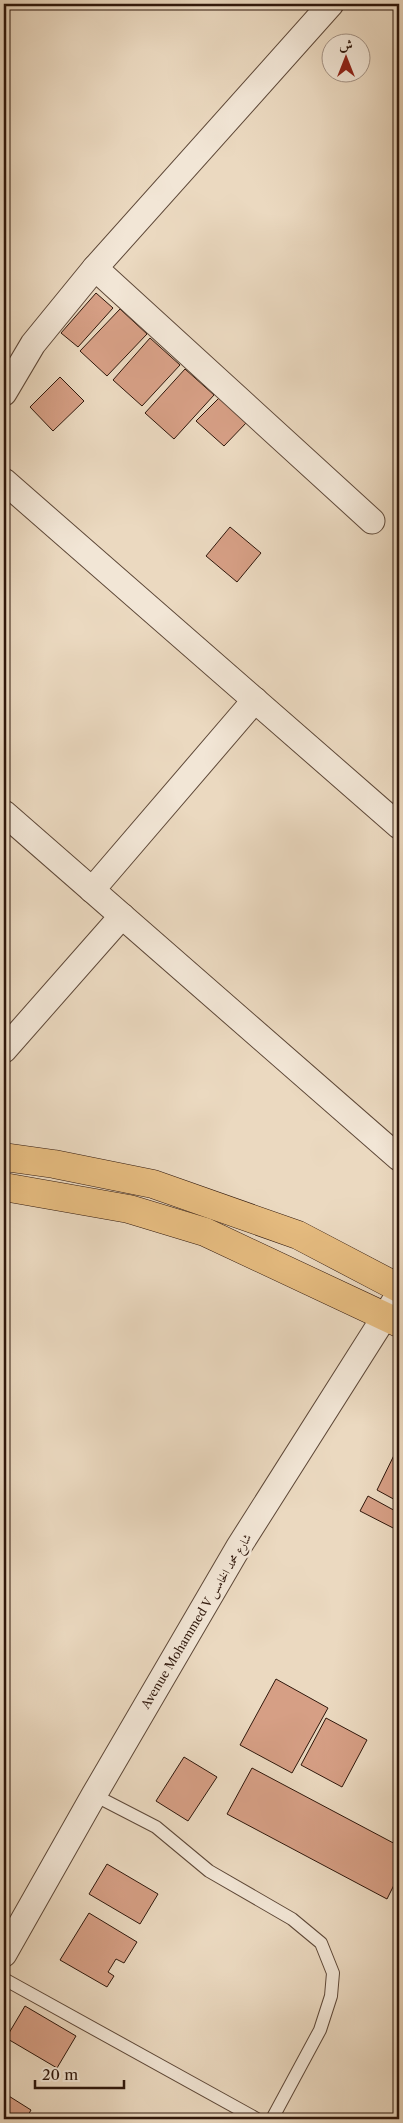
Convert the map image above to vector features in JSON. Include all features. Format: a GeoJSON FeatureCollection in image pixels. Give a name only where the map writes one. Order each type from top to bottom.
{"type":"FeatureCollection","features":[{"type":"Feature","properties":{"kind":"main road"},"geometry":{"type":"LineString","coordinates":[[4,1157],[54,1164],[153,1184],[298,1235],[399,1288]]}},
{"type":"Feature","properties":{"kind":"main road"},"geometry":{"type":"LineString","coordinates":[[4,1187],[130,1209],[205,1232],[391,1320]]}},
{"type":"Feature","properties":{"kind":"street"},"geometry":{"type":"LineString","coordinates":[[4,393],[33,344],[95,268],[331,4]]}},
{"type":"Feature","properties":{"kind":"street"},"geometry":{"type":"LineString","coordinates":[[95,268],[372,521]]}},
{"type":"Feature","properties":{"kind":"street"},"geometry":{"type":"LineString","coordinates":[[4,481],[399,826]]}},
{"type":"Feature","properties":{"kind":"street"},"geometry":{"type":"LineString","coordinates":[[92,890],[255,700]]}},
{"type":"Feature","properties":{"kind":"street"},"geometry":{"type":"LineString","coordinates":[[4,813],[399,1158]]}},
{"type":"Feature","properties":{"kind":"street"},"geometry":{"type":"LineString","coordinates":[[4,1050],[122,916]]}},
{"type":"Feature","properties":{"kind":"street","name":"Avenue Mohammed V شارع محمد الخامس"},"geometry":{"type":"LineString","coordinates":[[4,1954],[238,1548],[314,1430],[391,1320],[399,1294]]}},
{"type":"Feature","properties":{"kind":"lane"},"geometry":{"type":"LineString","coordinates":[[94,1795],[156,1827],[208,1871],[292,1919],[321,1944],[332,1973],[331,1996],[320,2030],[272,2119]]}},
{"type":"Feature","properties":{"kind":"lane"},"geometry":{"type":"LineString","coordinates":[[4,1978],[257,2119]]}},
{"type":"Feature","properties":{"kind":"building"},"geometry":{"type":"Polygon","coordinates":[[[96,293],[113,308],[78,347],[61,333],[96,293]]]}},
{"type":"Feature","properties":{"kind":"building"},"geometry":{"type":"Polygon","coordinates":[[[120,309],[147,334],[107,376],[80,351],[120,309]]]}},
{"type":"Feature","properties":{"kind":"building"},"geometry":{"type":"Polygon","coordinates":[[[150,338],[180,365],[142,406],[113,380],[150,338]]]}},
{"type":"Feature","properties":{"kind":"building"},"geometry":{"type":"Polygon","coordinates":[[[185,369],[214,395],[174,439],[145,413],[185,369]]]}},
{"type":"Feature","properties":{"kind":"building"},"geometry":{"type":"Polygon","coordinates":[[[60,377],[84,401],[53,431],[30,407],[60,377]]]}},
{"type":"Feature","properties":{"kind":"building"},"geometry":{"type":"Polygon","coordinates":[[[220,397],[247,422],[224,446],[196,421],[220,397]]]}},
{"type":"Feature","properties":{"kind":"building"},"geometry":{"type":"Polygon","coordinates":[[[230,527],[261,553],[237,582],[206,556],[230,527]]]}},
{"type":"Feature","properties":{"kind":"building"},"geometry":{"type":"Polygon","coordinates":[[[399,1445],[399,1502],[377,1490],[399,1445]]]}},
{"type":"Feature","properties":{"kind":"building"},"geometry":{"type":"Polygon","coordinates":[[[368,1496],[399,1513],[399,1531],[360,1511],[368,1496]]]}},
{"type":"Feature","properties":{"kind":"building"},"geometry":{"type":"Polygon","coordinates":[[[276,1679],[328,1708],[292,1773],[240,1745],[276,1679]]]}},
{"type":"Feature","properties":{"kind":"building"},"geometry":{"type":"Polygon","coordinates":[[[326,1718],[367,1740],[342,1787],[301,1765],[326,1718]]]}},
{"type":"Feature","properties":{"kind":"building"},"geometry":{"type":"Polygon","coordinates":[[[184,1757],[217,1777],[188,1821],[156,1801],[184,1757]]]}},
{"type":"Feature","properties":{"kind":"building"},"geometry":{"type":"Polygon","coordinates":[[[252,1768],[399,1846],[399,1875],[387,1899],[227,1814],[252,1768]]]}},
{"type":"Feature","properties":{"kind":"building"},"geometry":{"type":"Polygon","coordinates":[[[107,1864],[158,1894],[140,1924],[89,1894],[107,1864]]]}},
{"type":"Feature","properties":{"kind":"building"},"geometry":{"type":"Polygon","coordinates":[[[89,1913],[137,1942],[124,1963],[116,1959],[108,1972],[114,1976],[107,1987],[60,1960],[89,1913]]]}},
{"type":"Feature","properties":{"kind":"building"},"geometry":{"type":"Polygon","coordinates":[[[25,2006],[76,2036],[57,2068],[6,2038],[25,2006]]]}},
{"type":"Feature","properties":{"kind":"building"},"geometry":{"type":"Polygon","coordinates":[[[4,2093],[31,2110],[26,2119],[4,2119],[4,2093]]]}}]}
